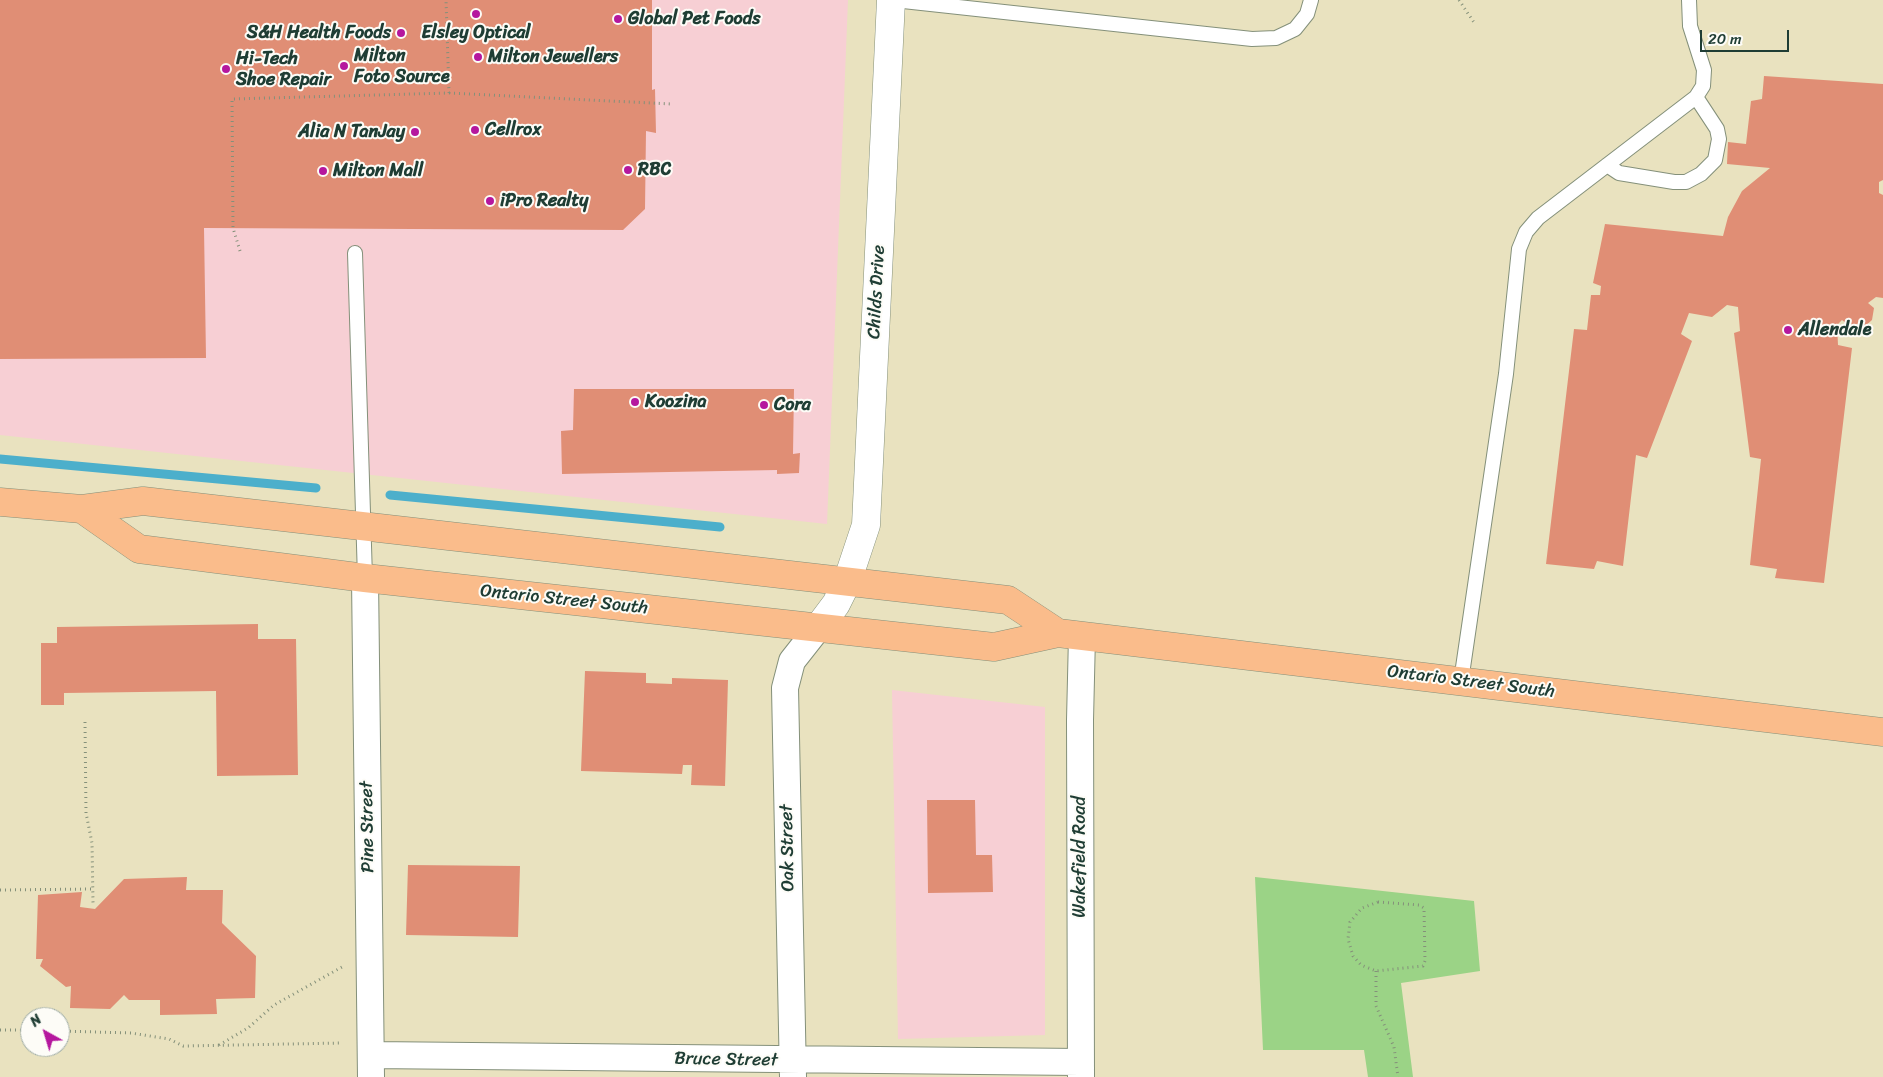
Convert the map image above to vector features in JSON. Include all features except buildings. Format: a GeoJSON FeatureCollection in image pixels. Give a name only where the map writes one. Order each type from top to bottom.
{"type":"FeatureCollection","features":[{"type":"Feature","properties":{"kind":"main road","name":"Ontario Street South"},"geometry":{"type":"LineString","coordinates":[[0,502],[82,509],[143,500],[1008,600],[1070,634]]}},
{"type":"Feature","properties":{"kind":"main road","name":"Ontario Street South"},"geometry":{"type":"LineString","coordinates":[[82,509],[139,549],[365,578],[994,647],[1070,634],[1883,732]]}},
{"type":"Feature","properties":{"kind":"street","name":"Childs Drive"},"geometry":{"type":"LineString","coordinates":[[818,628],[836,604],[847,582],[866,525],[892,0]]}},
{"type":"Feature","properties":{"kind":"street","name":"Pine Street"},"geometry":{"type":"LineString","coordinates":[[365,578],[371,1058]]}},
{"type":"Feature","properties":{"kind":"street","name":"Oak Street"},"geometry":{"type":"LineString","coordinates":[[793,1069],[785,688],[792,661],[818,628]]}},
{"type":"Feature","properties":{"kind":"street","name":"Wakefield Road"},"geometry":{"type":"LineString","coordinates":[[1070,634],[1080,720],[1080,1069]]}},
{"type":"Feature","properties":{"kind":"street","name":"Bruce Street"},"geometry":{"type":"LineString","coordinates":[[371,1058],[793,1069],[1080,1069]]}},
{"type":"Feature","properties":{"kind":"lane"},"geometry":{"type":"LineString","coordinates":[[892,0],[1252,39],[1276,38],[1294,29],[1307,14],[1311,0]]}},
{"type":"Feature","properties":{"kind":"lane"},"geometry":{"type":"LineString","coordinates":[[1461,681],[1506,374],[1519,249],[1526,232],[1538,218],[1696,97],[1703,86],[1704,70],[1690,26],[1689,0]]}},
{"type":"Feature","properties":{"kind":"lane"},"geometry":{"type":"LineString","coordinates":[[1607,165],[1619,173],[1674,182],[1686,182],[1701,174],[1715,160],[1719,139],[1717,129],[1696,97]]}},
{"type":"Feature","properties":{"kind":"lane"},"geometry":{"type":"LineString","coordinates":[[355,253],[365,578]]}},
{"type":"Feature","properties":{"kind":"path"},"geometry":{"type":"LineString","coordinates":[[446,0],[449,93]]}},
{"type":"Feature","properties":{"kind":"path"},"geometry":{"type":"LineString","coordinates":[[1459,0],[1475,24]]}},
{"type":"Feature","properties":{"kind":"path"},"geometry":{"type":"LineString","coordinates":[[240,251],[233,228],[232,99],[449,93],[672,104]]}},
{"type":"Feature","properties":{"kind":"path"},"geometry":{"type":"LineString","coordinates":[[85,722],[86,813],[92,843],[92,903]]}},
{"type":"Feature","properties":{"kind":"path"},"geometry":{"type":"LineString","coordinates":[[0,890],[92,889]]}},
{"type":"Feature","properties":{"kind":"path"},"geometry":{"type":"LineString","coordinates":[[1378,902],[1422,906],[1424,911],[1426,961],[1423,966],[1376,971],[1361,965],[1350,951],[1347,933],[1354,917],[1362,908],[1378,902]]}},
{"type":"Feature","properties":{"kind":"path"},"geometry":{"type":"LineString","coordinates":[[218,1045],[248,1028],[282,1001],[338,968],[370,957]]}},
{"type":"Feature","properties":{"kind":"path"},"geometry":{"type":"LineString","coordinates":[[1376,971],[1376,1006],[1394,1047],[1398,1077]]}},
{"type":"Feature","properties":{"kind":"path"},"geometry":{"type":"LineString","coordinates":[[0,1030],[20,1030]]}},
{"type":"Feature","properties":{"kind":"path"},"geometry":{"type":"LineString","coordinates":[[70,1031],[131,1033],[168,1038],[183,1046],[218,1045],[371,1058]]}},
{"type":"Feature","properties":{"kind":"shaded area","name":"Milton Mall"},"geometry":{"type":"Polygon","coordinates":[[[0,0],[848,0],[827,524],[0,435],[0,0]]]}},
{"type":"Feature","properties":{"kind":"shaded area"},"geometry":{"type":"Polygon","coordinates":[[[892,690],[1045,707],[1045,1035],[898,1039],[892,690]]]}},
{"type":"Feature","properties":{"kind":"green space"},"geometry":{"type":"Polygon","coordinates":[[[1255,877],[1474,901],[1480,971],[1401,983],[1413,1077],[1368,1077],[1364,1050],[1263,1050],[1255,877]]]}},
{"type":"Feature","properties":{"kind":"waterway"},"geometry":{"type":"LineString","coordinates":[[0,459],[316,488]]}},
{"type":"Feature","properties":{"kind":"waterway"},"geometry":{"type":"LineString","coordinates":[[390,495],[720,527]]}},
{"type":"Feature","properties":{"kind":"place","name":"Elsley Optical"},"geometry":{"type":"Point","coordinates":[476,14]}},
{"type":"Feature","properties":{"kind":"place","name":"Global Pet Foods"},"geometry":{"type":"Point","coordinates":[618,19]}},
{"type":"Feature","properties":{"kind":"place","name":"S&H Health Foods"},"geometry":{"type":"Point","coordinates":[401,33]}},
{"type":"Feature","properties":{"kind":"place","name":"Milton Jewellers"},"geometry":{"type":"Point","coordinates":[478,57]}},
{"type":"Feature","properties":{"kind":"place","name":"Milton Foto Source"},"geometry":{"type":"Point","coordinates":[344,66]}},
{"type":"Feature","properties":{"kind":"place","name":"Hi-Tech Shoe Repair"},"geometry":{"type":"Point","coordinates":[226,69]}},
{"type":"Feature","properties":{"kind":"place","name":"Cellrox"},"geometry":{"type":"Point","coordinates":[475,130]}},
{"type":"Feature","properties":{"kind":"place","name":"Alia N TanJay"},"geometry":{"type":"Point","coordinates":[415,132]}},
{"type":"Feature","properties":{"kind":"place","name":"RBC"},"geometry":{"type":"Point","coordinates":[628,170]}},
{"type":"Feature","properties":{"kind":"place","name":"Milton Mall"},"geometry":{"type":"Point","coordinates":[323,171]}},
{"type":"Feature","properties":{"kind":"place","name":"iPro Realty"},"geometry":{"type":"Point","coordinates":[490,201]}},
{"type":"Feature","properties":{"kind":"place","name":"Allendale"},"geometry":{"type":"Point","coordinates":[1788,330]}},
{"type":"Feature","properties":{"kind":"place","name":"Koozina"},"geometry":{"type":"Point","coordinates":[635,402]}},
{"type":"Feature","properties":{"kind":"place","name":"Cora"},"geometry":{"type":"Point","coordinates":[764,405]}}]}
